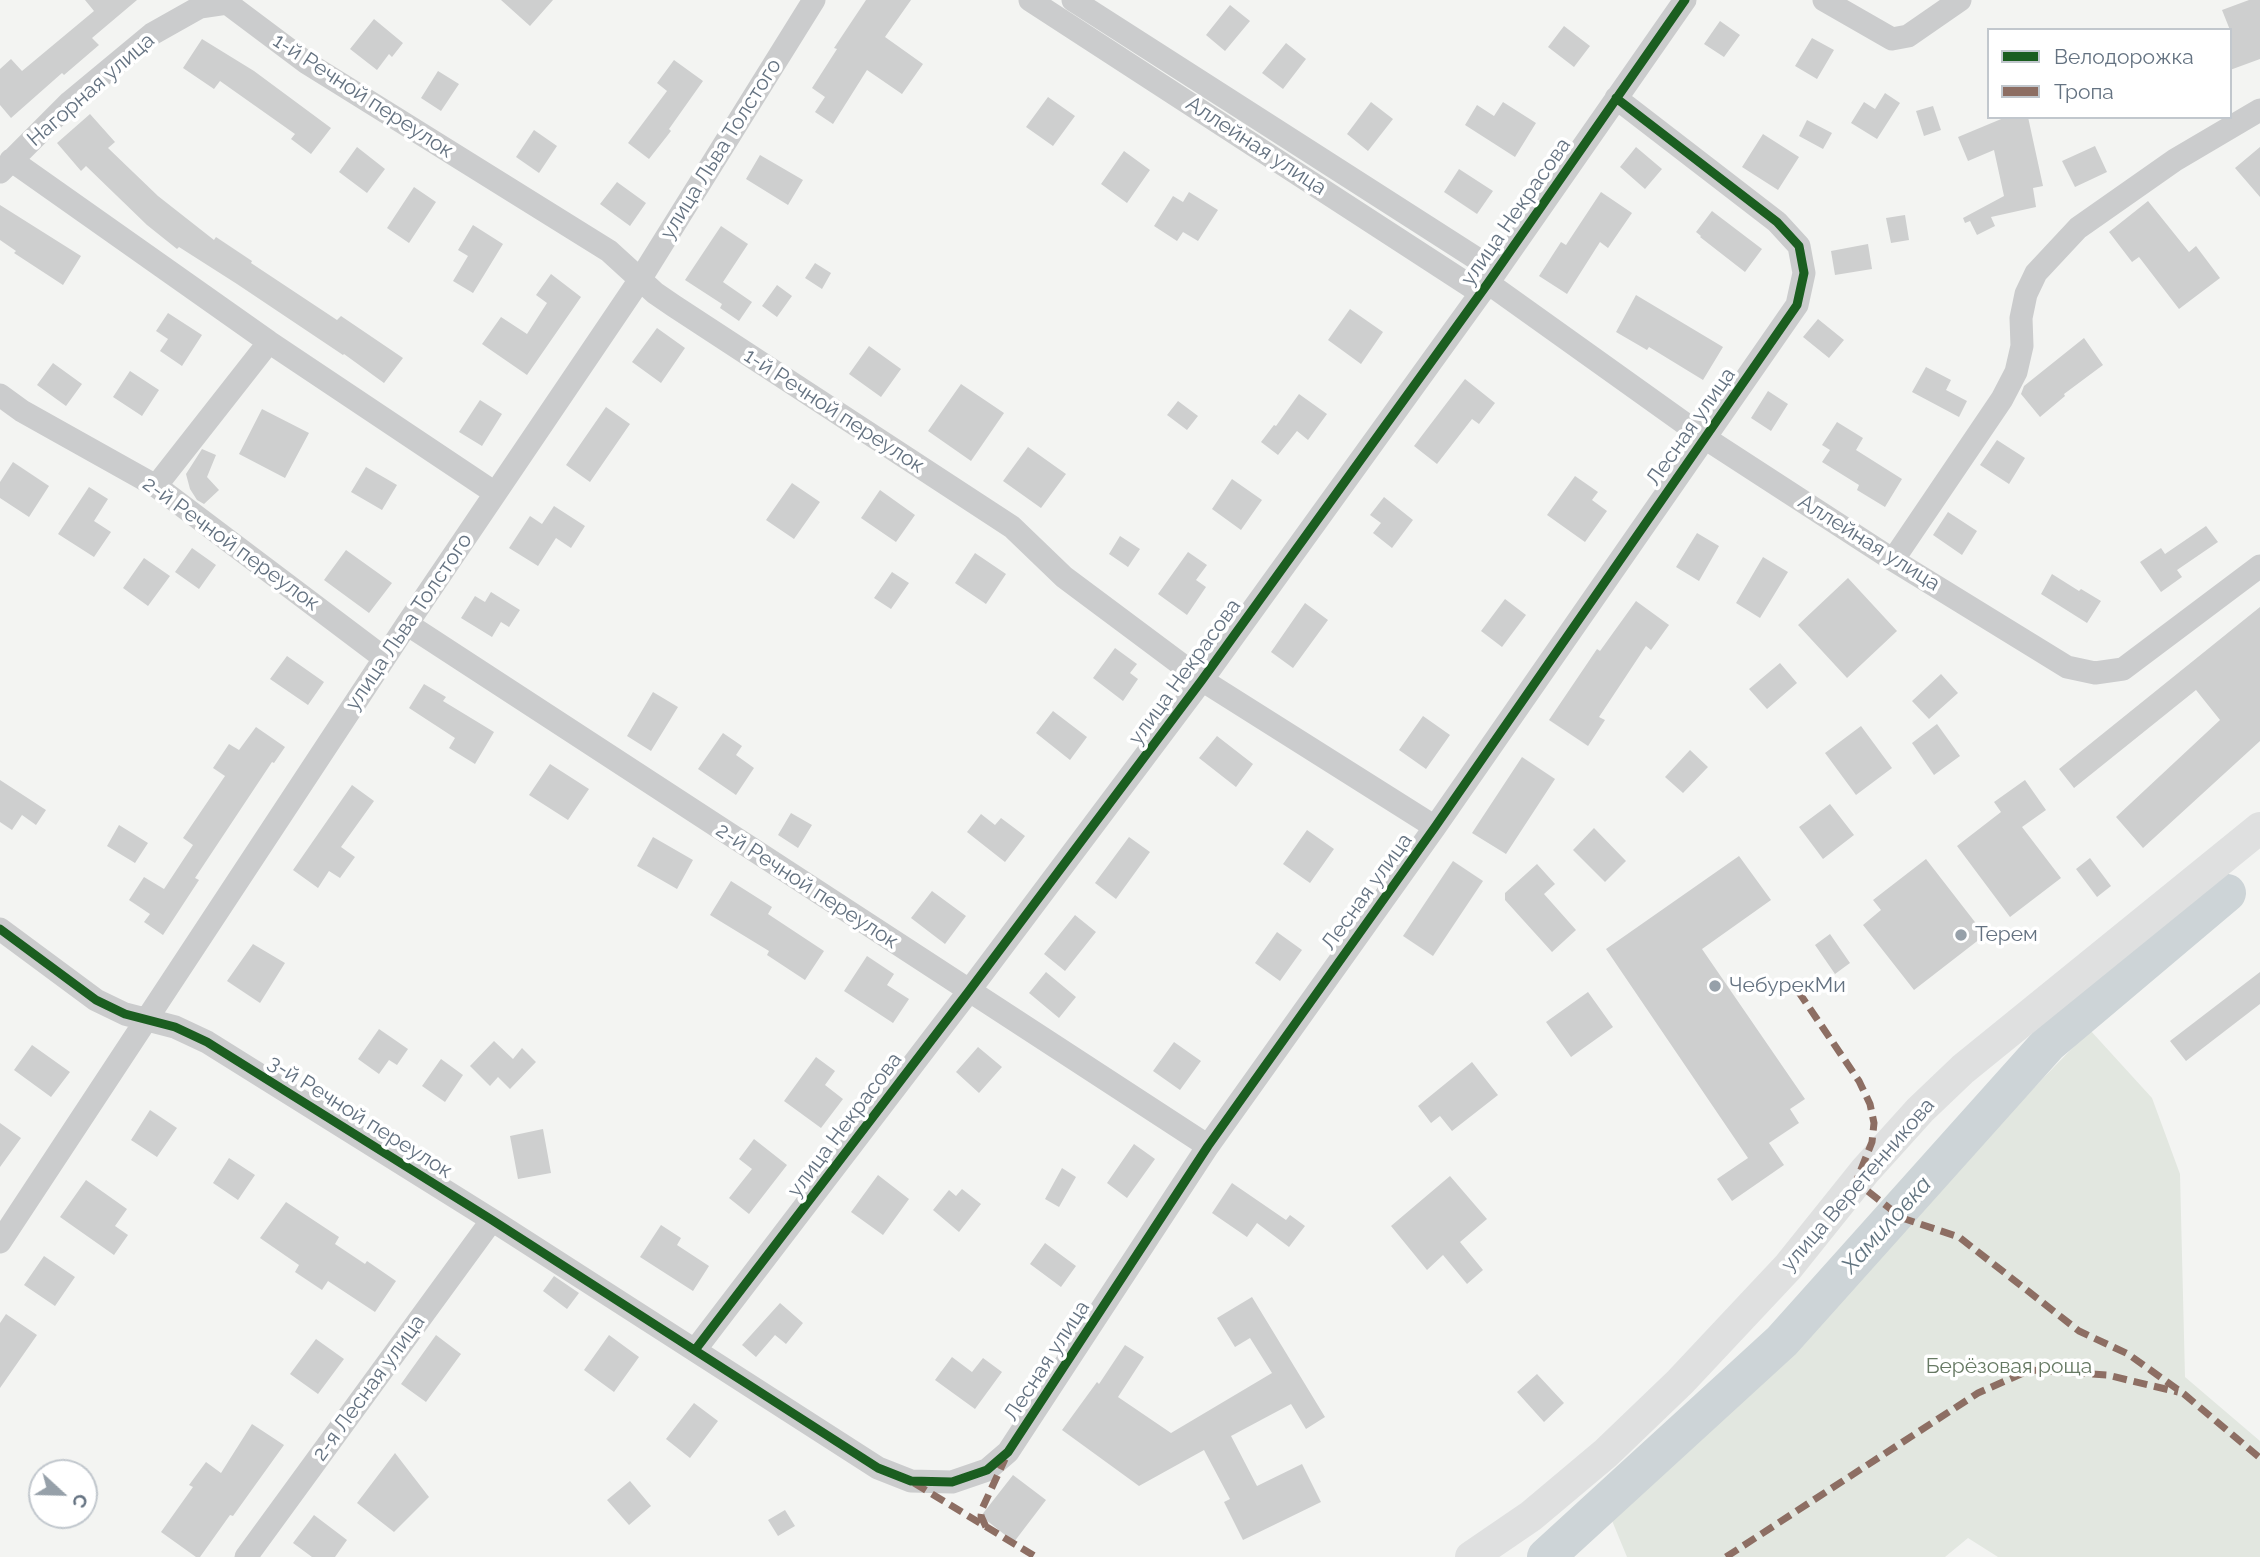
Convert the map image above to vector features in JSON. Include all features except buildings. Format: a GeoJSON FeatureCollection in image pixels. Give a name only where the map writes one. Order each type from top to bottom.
{"type":"FeatureCollection","features":[{"type":"Feature","properties":{"kind":"main road","name":"улица Веретенникова"},"geometry":{"type":"LineString","coordinates":[[1471,1557],[1542,1507],[1606,1453],[1680,1382],[1788,1267],[1874,1161],[1963,1069],[2260,828]]}},
{"type":"Feature","properties":{"kind":"street","name":"улица Льва Толстого"},"geometry":{"type":"LineString","coordinates":[[0,1242],[384,658],[641,278],[814,0]]}},
{"type":"Feature","properties":{"kind":"street","name":"Аллейная улица"},"geometry":{"type":"LineString","coordinates":[[1030,0],[1488,282]]}},
{"type":"Feature","properties":{"kind":"street","name":"Аллейная улица"},"geometry":{"type":"LineString","coordinates":[[1073,0],[1488,282],[1705,438],[1893,560],[2067,667],[2095,673],[2123,668],[2260,566]]}},
{"type":"Feature","properties":{"kind":"street","name":"улица Некрасова"},"geometry":{"type":"LineString","coordinates":[[695,1350],[1202,680],[1488,282],[1685,0]]}},
{"type":"Feature","properties":{"kind":"street"},"geometry":{"type":"LineString","coordinates":[[1824,0],[1892,39],[1908,36],[1960,0]]}},
{"type":"Feature","properties":{"kind":"street","name":"1-й Речной переулок"},"geometry":{"type":"LineString","coordinates":[[226,2],[307,63],[609,251],[655,293],[1012,527],[1064,577],[1202,680],[1435,827]]}},
{"type":"Feature","properties":{"kind":"street","name":"Нагорная улица"},"geometry":{"type":"LineString","coordinates":[[6,166],[70,102],[152,34],[200,7],[226,2]]}},
{"type":"Feature","properties":{"kind":"street","name":"Лесная улица"},"geometry":{"type":"LineString","coordinates":[[695,1350],[878,1468],[911,1481],[952,1482],[987,1470],[1008,1452],[1208,1146],[1435,827],[1797,305],[1804,273],[1799,246],[1777,222],[1616,99]]}},
{"type":"Feature","properties":{"kind":"street"},"geometry":{"type":"LineString","coordinates":[[1893,560],[2002,399],[2016,372],[2022,346],[2021,318],[2026,294],[2036,273],[2078,228],[2175,160],[2260,110]]}},
{"type":"Feature","properties":{"kind":"street"},"geometry":{"type":"LineString","coordinates":[[6,166],[495,493]]}},
{"type":"Feature","properties":{"kind":"street"},"geometry":{"type":"LineString","coordinates":[[156,486],[269,342]]}},
{"type":"Feature","properties":{"kind":"street","name":"2-й Речной переулок"},"geometry":{"type":"LineString","coordinates":[[0,395],[22,411],[156,486],[384,658]]}},
{"type":"Feature","properties":{"kind":"street","name":"2-й Речной переулок"},"geometry":{"type":"LineString","coordinates":[[407,624],[1208,1146]]}},
{"type":"Feature","properties":{"kind":"street","name":"3-й Речной переулок"},"geometry":{"type":"LineString","coordinates":[[0,929],[96,1000],[125,1014],[175,1027],[207,1042],[695,1350]]}},
{"type":"Feature","properties":{"kind":"street","name":"2-я Лесная улица"},"geometry":{"type":"LineString","coordinates":[[246,1557],[492,1220]]}},
{"type":"Feature","properties":{"kind":"green space","name":"Берёзовая роща"},"geometry":{"type":"Polygon","coordinates":[[[2090,1030],[2152,1098],[2180,1174],[2185,1377],[2260,1441],[2260,1557],[1998,1557],[1968,1538],[1945,1557],[1627,1557],[1608,1511],[1873,1253],[2090,1030]]]}},
{"type":"Feature","properties":{"kind":"waterway","name":"Хамиловка"},"geometry":{"type":"LineString","coordinates":[[1546,1557],[1782,1341],[2048,1044],[2227,893]]}},
{"type":"Feature","properties":{"kind":"marked path"},"geometry":{"type":"LineString","coordinates":[[1798,991],[1859,1081],[1870,1104],[1874,1123],[1872,1142],[1856,1182],[1902,1218],[1959,1237],[2079,1331],[2128,1354],[2184,1394],[2260,1458]]}},
{"type":"Feature","properties":{"kind":"marked path"},"geometry":{"type":"LineString","coordinates":[[1726,1557],[1978,1393],[2030,1370],[2107,1375],[2178,1392]]}},
{"type":"Feature","properties":{"kind":"marked path"},"geometry":{"type":"LineString","coordinates":[[986,1527],[981,1516],[982,1509],[1005,1459]]}},
{"type":"Feature","properties":{"kind":"marked path"},"geometry":{"type":"LineString","coordinates":[[914,1483],[1036,1557]]}},
{"type":"Feature","properties":{"kind":"cycle path"},"geometry":{"type":"LineString","coordinates":[[695,1350],[1202,680],[1488,283],[1685,0]]}},
{"type":"Feature","properties":{"kind":"cycle path"},"geometry":{"type":"LineString","coordinates":[[0,929],[96,1000],[125,1014],[175,1027],[207,1042],[492,1220],[878,1468],[911,1481],[952,1482],[987,1470],[1008,1452],[1208,1146],[1435,827],[1797,305],[1804,273],[1799,246],[1777,222],[1616,98]]}},
{"type":"Feature","properties":{"kind":"place","name":"Терем"},"geometry":{"type":"Point","coordinates":[1961,935]}},
{"type":"Feature","properties":{"kind":"place","name":"ЧебурекМи"},"geometry":{"type":"Point","coordinates":[1715,986]}}]}
